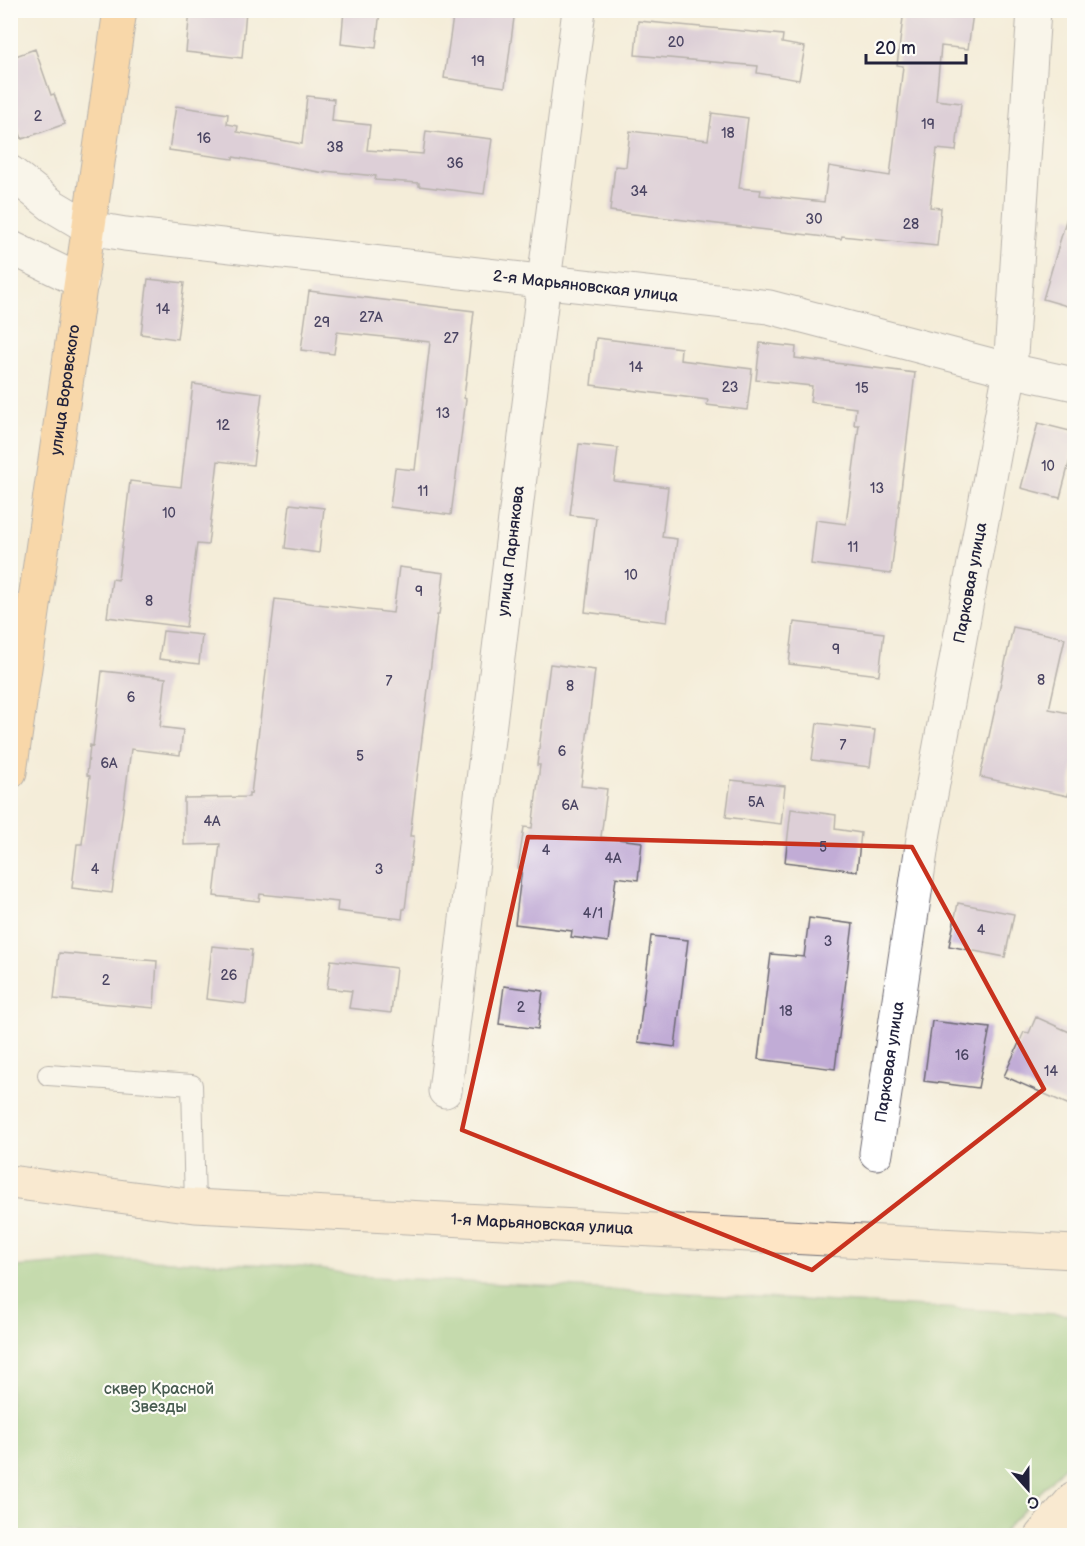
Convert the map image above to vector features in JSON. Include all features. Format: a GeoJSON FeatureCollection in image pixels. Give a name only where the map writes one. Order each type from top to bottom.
{"type":"FeatureCollection","features":[{"type":"Feature","properties":{"kind":"main road","name":"улица Воровского"},"geometry":{"type":"LineString","coordinates":[[12,754],[120,10]]}},
{"type":"Feature","properties":{"kind":"main road","name":"1-я Марьяновская улица"},"geometry":{"type":"LineString","coordinates":[[10,1182],[195,1206],[1074,1252]]}},
{"type":"Feature","properties":{"kind":"main road"},"geometry":{"type":"LineString","coordinates":[[1041,1536],[1074,1498]]}},
{"type":"Feature","properties":{"kind":"street","name":"улица Парнякова"},"geometry":{"type":"LineString","coordinates":[[445,1091],[579,10]]}},
{"type":"Feature","properties":{"kind":"street","name":"Парковая улица"},"geometry":{"type":"LineString","coordinates":[[876,1153],[924,832],[1010,370],[1034,10]]}},
{"type":"Feature","properties":{"kind":"street"},"geometry":{"type":"LineString","coordinates":[[10,172],[53,206],[90,228]]}},
{"type":"Feature","properties":{"kind":"street","name":"2-я Марьяновская улица"},"geometry":{"type":"LineString","coordinates":[[90,228],[125,234],[769,307],[1010,370],[1074,384]]}},
{"type":"Feature","properties":{"kind":"street"},"geometry":{"type":"LineString","coordinates":[[10,247],[82,282]]}},
{"type":"Feature","properties":{"kind":"lane"},"geometry":{"type":"LineString","coordinates":[[48,1075],[192,1085],[195,1206]]}},
{"type":"Feature","properties":{"kind":"highlighted area"},"geometry":{"type":"Polygon","coordinates":[[[528,837],[912,847],[1044,1089],[812,1270],[462,1130],[528,837]]]}},
{"type":"Feature","properties":{"kind":"green space","name":"сквер Красной Звезды"},"geometry":{"type":"Polygon","coordinates":[[[116,1259],[304,1266],[357,1276],[1074,1315],[1074,1456],[1000,1535],[14,1535],[13,1453],[10,1451],[11,1278],[15,1267],[116,1259]]]}},
{"type":"Feature","properties":{"kind":"building"},"geometry":{"type":"Polygon","coordinates":[[[190,10],[246,10],[242,58],[186,52],[190,10]]]}},
{"type":"Feature","properties":{"kind":"building"},"geometry":{"type":"Polygon","coordinates":[[[344,10],[380,10],[376,48],[341,44],[344,10]]]}},
{"type":"Feature","properties":{"kind":"building"},"geometry":{"type":"Polygon","coordinates":[[[454,10],[515,10],[505,87],[444,78],[454,10]]]}},
{"type":"Feature","properties":{"kind":"building"},"geometry":{"type":"Polygon","coordinates":[[[904,10],[953,10],[973,13],[968,49],[941,46],[936,100],[961,103],[956,151],[937,149],[930,207],[941,208],[937,246],[842,236],[841,239],[610,211],[615,166],[626,167],[630,131],[708,140],[712,113],[748,118],[739,188],[761,190],[760,195],[824,202],[829,166],[890,176],[903,66],[897,65],[904,10]]]}},
{"type":"Feature","properties":{"kind":"building"},"geometry":{"type":"Polygon","coordinates":[[[638,21],[783,35],[782,43],[805,47],[799,80],[757,73],[758,66],[635,55],[638,21]]]}},
{"type":"Feature","properties":{"kind":"building"},"geometry":{"type":"Polygon","coordinates":[[[35,49],[51,95],[54,94],[65,124],[22,139],[10,105],[10,58],[35,49]]]}},
{"type":"Feature","properties":{"kind":"building"},"geometry":{"type":"Polygon","coordinates":[[[307,96],[334,99],[332,121],[370,125],[367,150],[423,154],[426,131],[492,139],[484,194],[419,186],[419,183],[375,180],[376,176],[325,171],[325,173],[233,157],[233,159],[169,150],[176,106],[228,114],[227,124],[238,126],[237,132],[302,144],[307,96]]]}},
{"type":"Feature","properties":{"kind":"building"},"geometry":{"type":"Polygon","coordinates":[[[1067,217],[1074,218],[1074,308],[1043,299],[1067,217]]]}},
{"type":"Feature","properties":{"kind":"building"},"geometry":{"type":"Polygon","coordinates":[[[148,279],[184,283],[177,339],[141,334],[148,279]]]}},
{"type":"Feature","properties":{"kind":"building"},"geometry":{"type":"Polygon","coordinates":[[[309,291],[474,311],[464,398],[466,399],[451,515],[390,507],[395,468],[415,470],[430,342],[337,332],[334,354],[301,350],[309,291]]]}},
{"type":"Feature","properties":{"kind":"building"},"geometry":{"type":"Polygon","coordinates":[[[596,338],[681,348],[680,360],[752,369],[747,410],[707,405],[708,400],[591,385],[596,338]]]}},
{"type":"Feature","properties":{"kind":"building"},"geometry":{"type":"Polygon","coordinates":[[[760,343],[796,347],[795,358],[915,373],[891,574],[811,564],[816,520],[846,524],[859,425],[854,425],[856,408],[810,402],[812,386],[756,380],[760,343]]]}},
{"type":"Feature","properties":{"kind":"building"},"geometry":{"type":"Polygon","coordinates":[[[193,384],[262,393],[253,465],[218,461],[208,545],[197,544],[186,627],[107,617],[112,579],[118,580],[130,481],[181,487],[193,384]]]}},
{"type":"Feature","properties":{"kind":"building"},"geometry":{"type":"Polygon","coordinates":[[[1038,423],[1074,432],[1074,444],[1060,498],[1021,488],[1038,423]]]}},
{"type":"Feature","properties":{"kind":"building"},"geometry":{"type":"Polygon","coordinates":[[[579,444],[618,448],[614,481],[668,487],[662,537],[677,539],[667,622],[585,612],[596,518],[570,515],[579,444]]]}},
{"type":"Feature","properties":{"kind":"building"},"geometry":{"type":"Polygon","coordinates":[[[290,504],[324,508],[319,553],[285,548],[290,504]]]}},
{"type":"Feature","properties":{"kind":"building"},"geometry":{"type":"Polygon","coordinates":[[[399,567],[444,573],[410,836],[414,836],[402,919],[337,911],[338,902],[260,894],[259,901],[214,896],[220,844],[184,845],[184,798],[249,797],[249,793],[251,794],[275,599],[393,613],[399,567]]]}},
{"type":"Feature","properties":{"kind":"building"},"geometry":{"type":"Polygon","coordinates":[[[794,622],[884,633],[879,675],[789,664],[794,622]]]}},
{"type":"Feature","properties":{"kind":"building"},"geometry":{"type":"Polygon","coordinates":[[[1013,627],[1065,638],[1049,709],[1074,714],[1074,767],[1068,796],[980,777],[1013,627]]]}},
{"type":"Feature","properties":{"kind":"building"},"geometry":{"type":"Polygon","coordinates":[[[163,631],[202,635],[199,664],[159,659],[163,631]]]}},
{"type":"Feature","properties":{"kind":"building"},"geometry":{"type":"Polygon","coordinates":[[[550,664],[595,670],[581,786],[607,789],[601,837],[642,842],[638,880],[616,877],[608,942],[571,937],[572,931],[515,924],[522,868],[518,868],[524,827],[532,828],[540,765],[537,765],[550,664]]]}},
{"type":"Feature","properties":{"kind":"building"},"geometry":{"type":"Polygon","coordinates":[[[102,671],[166,678],[160,727],[183,730],[180,755],[131,749],[112,893],[72,888],[77,844],[82,844],[90,776],[87,775],[90,745],[93,746],[102,671]]]}},
{"type":"Feature","properties":{"kind":"building"},"geometry":{"type":"Polygon","coordinates":[[[817,723],[875,730],[870,767],[812,760],[817,723]]]}},
{"type":"Feature","properties":{"kind":"building"},"geometry":{"type":"Polygon","coordinates":[[[731,780],[785,786],[781,824],[726,817],[731,780]]]}},
{"type":"Feature","properties":{"kind":"building"},"geometry":{"type":"Polygon","coordinates":[[[791,809],[836,815],[835,829],[861,833],[857,871],[785,862],[791,809]]]}},
{"type":"Feature","properties":{"kind":"building"},"geometry":{"type":"Polygon","coordinates":[[[958,903],[1014,914],[1005,957],[949,946],[958,903]]]}},
{"type":"Feature","properties":{"kind":"building"},"geometry":{"type":"Polygon","coordinates":[[[809,918],[853,924],[835,1069],[758,1059],[771,954],[804,957],[809,918]]]}},
{"type":"Feature","properties":{"kind":"building"},"geometry":{"type":"Polygon","coordinates":[[[651,936],[688,940],[675,1047],[638,1042],[651,936]]]}},
{"type":"Feature","properties":{"kind":"building"},"geometry":{"type":"Polygon","coordinates":[[[212,946],[252,950],[246,1004],[206,999],[212,946]]]}},
{"type":"Feature","properties":{"kind":"building"},"geometry":{"type":"Polygon","coordinates":[[[59,953],[157,961],[154,1008],[54,999],[59,953]]]}},
{"type":"Feature","properties":{"kind":"building"},"geometry":{"type":"Polygon","coordinates":[[[331,960],[396,968],[391,1013],[349,1008],[352,991],[327,988],[331,960]]]}},
{"type":"Feature","properties":{"kind":"building"},"geometry":{"type":"Polygon","coordinates":[[[504,986],[543,991],[538,1029],[499,1024],[504,986]]]}},
{"type":"Feature","properties":{"kind":"building"},"geometry":{"type":"Polygon","coordinates":[[[1036,1017],[1074,1034],[1074,1107],[1004,1076],[1024,1032],[1029,1033],[1036,1017]]]}},
{"type":"Feature","properties":{"kind":"building"},"geometry":{"type":"Polygon","coordinates":[[[932,1021],[990,1028],[978,1088],[924,1081],[932,1021]]]}}]}
